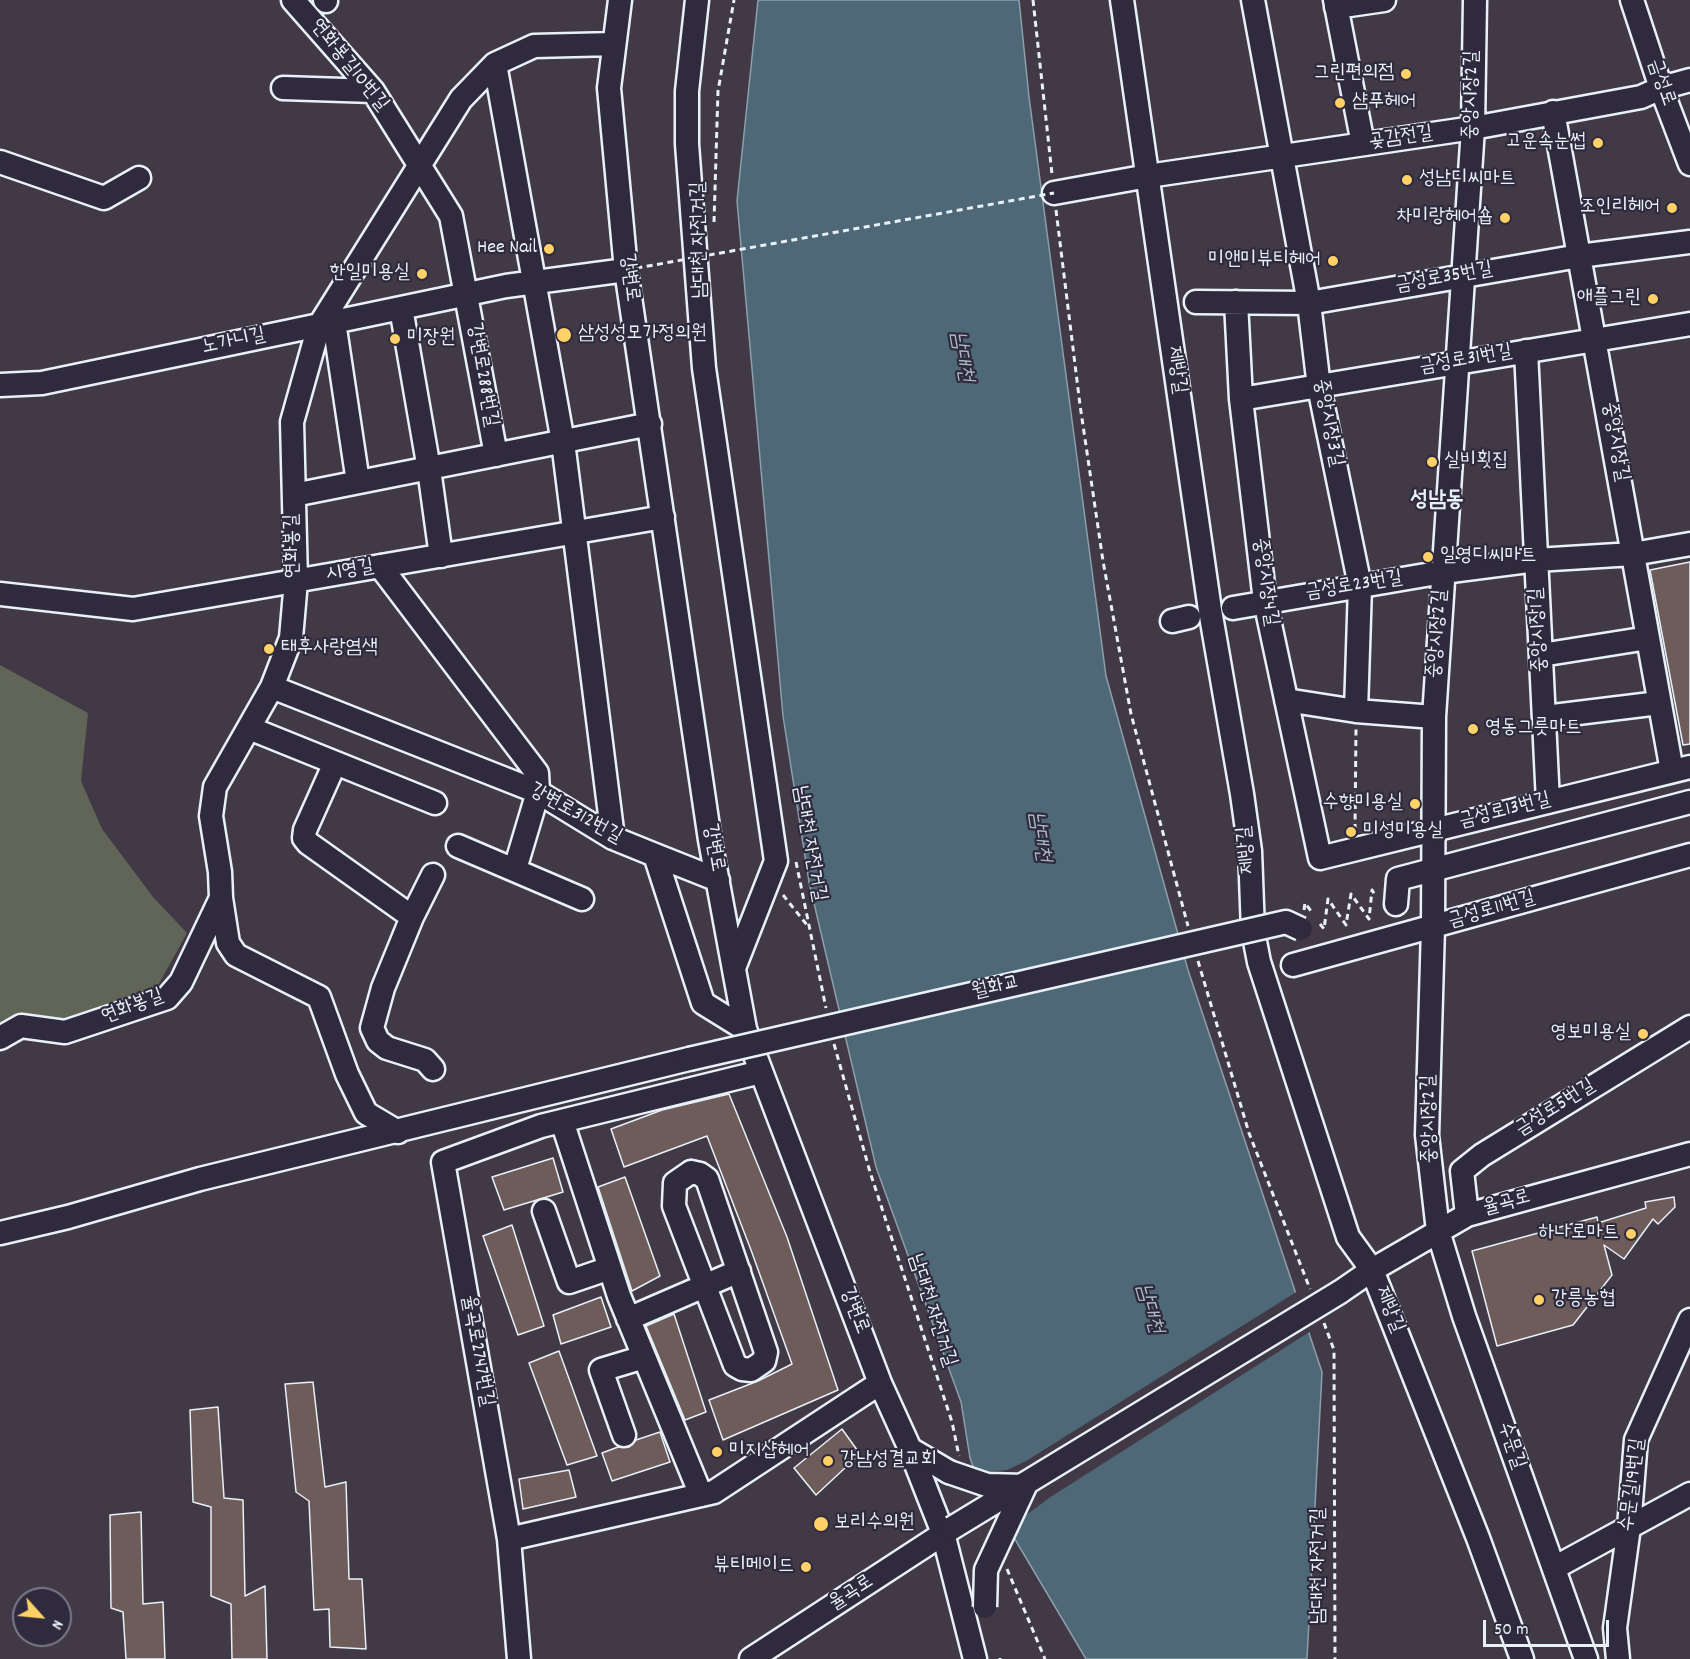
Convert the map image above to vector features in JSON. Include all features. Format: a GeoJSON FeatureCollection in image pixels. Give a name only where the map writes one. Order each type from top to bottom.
{"type":"FeatureCollection","features":[{"type":"Feature","properties":{"kind":"street","name":"연화봉길10번길"},"geometry":{"type":"LineString","coordinates":[[293,0],[373,91],[419,165]]}},
{"type":"Feature","properties":{"kind":"street","name":"강변로"},"geometry":{"type":"LineString","coordinates":[[620,0],[609,88],[626,270],[718,880],[745,1029],[880,1383],[947,1531],[972,1650]]}},
{"type":"Feature","properties":{"kind":"street"},"geometry":{"type":"LineString","coordinates":[[697,0],[687,91],[687,144],[704,368],[776,861],[734,968]]}},
{"type":"Feature","properties":{"kind":"street","name":"제방길"},"geometry":{"type":"LineString","coordinates":[[1122,0],[1210,610],[1242,794],[1250,851],[1253,931],[1259,962],[1348,1237],[1372,1270],[1478,1538],[1522,1659]]}},
{"type":"Feature","properties":{"kind":"street","name":"중앙시장3길"},"geometry":{"type":"LineString","coordinates":[[1253,0],[1309,303],[1319,387],[1360,586],[1356,711]]}},
{"type":"Feature","properties":{"kind":"street"},"geometry":{"type":"LineString","coordinates":[[1363,144],[1336,4],[1384,0]]}},
{"type":"Feature","properties":{"kind":"street","name":"중앙시장2길"},"geometry":{"type":"LineString","coordinates":[[1438,1231],[1427,1135],[1433,927],[1434,717],[1473,128],[1475,0]]}},
{"type":"Feature","properties":{"kind":"street","name":"금성로"},"geometry":{"type":"LineString","coordinates":[[1632,0],[1660,88],[1690,164]]}},
{"type":"Feature","properties":{"kind":"street","name":"연화봉길"},"geometry":{"type":"LineString","coordinates":[[0,1038],[21,1026],[65,1032],[167,998],[181,982],[221,898],[220,872],[211,816],[215,787],[272,687],[291,638],[296,581],[292,422],[326,324],[419,165],[461,99],[495,64],[534,46],[614,44]]}},
{"type":"Feature","properties":{"kind":"street"},"geometry":{"type":"LineString","coordinates":[[495,64],[532,283],[563,442],[613,838]]}},
{"type":"Feature","properties":{"kind":"street","name":"곶감전길"},"geometry":{"type":"LineString","coordinates":[[1054,193],[1148,176],[1473,128],[1641,97],[1660,88],[1690,80]]}},
{"type":"Feature","properties":{"kind":"street"},"geometry":{"type":"LineString","coordinates":[[283,88],[373,91]]}},
{"type":"Feature","properties":{"kind":"street","name":"중앙시장길"},"geometry":{"type":"LineString","coordinates":[[1553,112],[1596,339],[1659,703],[1681,769]]}},
{"type":"Feature","properties":{"kind":"street"},"geometry":{"type":"LineString","coordinates":[[0,162],[104,198],[139,178]]}},
{"type":"Feature","properties":{"kind":"street"},"geometry":{"type":"LineString","coordinates":[[419,165],[451,216],[466,294]]}},
{"type":"Feature","properties":{"kind":"street","name":"금성로35번길"},"geometry":{"type":"LineString","coordinates":[[1196,302],[1309,303],[1579,256],[1690,242]]}},
{"type":"Feature","properties":{"kind":"street","name":"노가니길"},"geometry":{"type":"LineString","coordinates":[[0,385],[42,383],[466,294],[626,270]]}},
{"type":"Feature","properties":{"kind":"street","name":"강변로288번길"},"geometry":{"type":"LineString","coordinates":[[466,294],[496,455]]}},
{"type":"Feature","properties":{"kind":"street","name":"중앙시장4길"},"geometry":{"type":"LineString","coordinates":[[1236,302],[1241,399],[1265,601],[1320,858]]}},
{"type":"Feature","properties":{"kind":"street"},"geometry":{"type":"LineString","coordinates":[[400,308],[429,469],[441,556]]}},
{"type":"Feature","properties":{"kind":"street"},"geometry":{"type":"LineString","coordinates":[[326,324],[358,482]]}},
{"type":"Feature","properties":{"kind":"street","name":"금성로31번길"},"geometry":{"type":"LineString","coordinates":[[1241,399],[1690,324]]}},
{"type":"Feature","properties":{"kind":"street","name":"중앙시장1길"},"geometry":{"type":"LineString","coordinates":[[1526,351],[1548,802]]}},
{"type":"Feature","properties":{"kind":"street","name":"강변로288번길"},"geometry":{"type":"LineString","coordinates":[[294,495],[650,424]]}},
{"type":"Feature","properties":{"kind":"street","name":"시영길"},"geometry":{"type":"LineString","coordinates":[[0,594],[133,609],[663,517]]}},
{"type":"Feature","properties":{"kind":"street","name":"금성로23번길"},"geometry":{"type":"LineString","coordinates":[[1233,608],[1443,572],[1536,560],[1633,554],[1690,544]]}},
{"type":"Feature","properties":{"kind":"street"},"geometry":{"type":"LineString","coordinates":[[381,566],[533,768],[538,779],[538,792],[514,870]]}},
{"type":"Feature","properties":{"kind":"street"},"geometry":{"type":"LineString","coordinates":[[1540,655],[1648,638]]}},
{"type":"Feature","properties":{"kind":"street","name":"강변로312번길"},"geometry":{"type":"LineString","coordinates":[[272,687],[538,792],[613,838],[718,880]]}},
{"type":"Feature","properties":{"kind":"street"},"geometry":{"type":"LineString","coordinates":[[1286,700],[1356,711],[1434,717]]}},
{"type":"Feature","properties":{"kind":"street"},"geometry":{"type":"LineString","coordinates":[[1545,717],[1659,703]]}},
{"type":"Feature","properties":{"kind":"street"},"geometry":{"type":"LineString","coordinates":[[249,728],[435,803]]}},
{"type":"Feature","properties":{"kind":"street"},"geometry":{"type":"LineString","coordinates":[[335,763],[305,830],[304,838],[412,917]]}},
{"type":"Feature","properties":{"kind":"street","name":"금성로13번길"},"geometry":{"type":"LineString","coordinates":[[1320,858],[1681,769]]}},
{"type":"Feature","properties":{"kind":"street"},"geometry":{"type":"LineString","coordinates":[[1389,905],[1398,879],[1690,802]]}},
{"type":"Feature","properties":{"kind":"street"},"geometry":{"type":"LineString","coordinates":[[458,846],[582,899]]}},
{"type":"Feature","properties":{"kind":"street"},"geometry":{"type":"LineString","coordinates":[[655,855],[703,1003],[745,1029]]}},
{"type":"Feature","properties":{"kind":"street","name":"금성로11번길"},"geometry":{"type":"LineString","coordinates":[[1293,965],[1690,855]]}},
{"type":"Feature","properties":{"kind":"street"},"geometry":{"type":"LineString","coordinates":[[433,875],[412,917],[384,988],[372,1028],[378,1041],[387,1048],[425,1060],[433,1069]]}},
{"type":"Feature","properties":{"kind":"street"},"geometry":{"type":"LineString","coordinates":[[221,898],[228,944],[236,955],[319,997],[347,1074],[366,1113],[398,1132]]}},
{"type":"Feature","properties":{"kind":"street","name":"월화교"},"geometry":{"type":"LineString","coordinates":[[0,1233],[68,1217],[200,1179],[689,1059],[1286,922],[1301,929]]}},
{"type":"Feature","properties":{"kind":"street","name":"금성로5번길"},"geometry":{"type":"LineString","coordinates":[[1467,1215],[1462,1171],[1482,1155],[1690,1027]]}},
{"type":"Feature","properties":{"kind":"street"},"geometry":{"type":"LineString","coordinates":[[701,1495],[628,1319],[562,1121],[761,1072]]}},
{"type":"Feature","properties":{"kind":"street","name":"율곡로2747번길"},"geometry":{"type":"LineString","coordinates":[[519,1659],[509,1539],[443,1162],[562,1121]]}},
{"type":"Feature","properties":{"kind":"street","name":"율곡로"},"geometry":{"type":"LineString","coordinates":[[751,1659],[947,1531],[1340,1292],[1372,1270],[1467,1215],[1690,1154]]}},
{"type":"Feature","properties":{"kind":"street"},"geometry":{"type":"LineString","coordinates":[[691,1173],[700,1174],[707,1179],[739,1271],[766,1352],[759,1367],[742,1370],[735,1365],[674,1206],[675,1183],[682,1176],[691,1173]]}},
{"type":"Feature","properties":{"kind":"street"},"geometry":{"type":"LineString","coordinates":[[544,1212],[569,1282],[610,1268]]}},
{"type":"Feature","properties":{"kind":"street","name":"수문길"},"geometry":{"type":"LineString","coordinates":[[1438,1231],[1464,1316],[1586,1659]]}},
{"type":"Feature","properties":{"kind":"street"},"geometry":{"type":"LineString","coordinates":[[628,1319],[739,1271]]}},
{"type":"Feature","properties":{"kind":"street","name":"수문길19번길"},"geometry":{"type":"LineString","coordinates":[[1618,1659],[1615,1628],[1629,1527],[1636,1440],[1690,1320]]}},
{"type":"Feature","properties":{"kind":"street"},"geometry":{"type":"LineString","coordinates":[[624,1435],[601,1370],[644,1357]]}},
{"type":"Feature","properties":{"kind":"street"},"geometry":{"type":"LineString","coordinates":[[509,1539],[714,1492],[880,1383]]}},
{"type":"Feature","properties":{"kind":"street"},"geometry":{"type":"LineString","coordinates":[[910,1449],[955,1468],[987,1485],[1024,1486],[986,1570],[985,1607],[972,1650]]}},
{"type":"Feature","properties":{"kind":"street"},"geometry":{"type":"LineString","coordinates":[[1554,1568],[1690,1494]]}},
{"type":"Feature","properties":{"kind":"path","name":"남대천 자전거길"},"geometry":{"type":"LineString","coordinates":[[714,224],[717,91],[734,0]]}},
{"type":"Feature","properties":{"kind":"path"},"geometry":{"type":"LineString","coordinates":[[1033,0],[1083,427],[1103,561],[1131,714],[1190,934]]}},
{"type":"Feature","properties":{"kind":"path"},"geometry":{"type":"LineString","coordinates":[[626,270],[1054,193]]}},
{"type":"Feature","properties":{"kind":"path","name":"남대천 자전거길"},"geometry":{"type":"LineString","coordinates":[[714,245],[714,256]]}},
{"type":"Feature","properties":{"kind":"path"},"geometry":{"type":"LineString","coordinates":[[1355,850],[1356,711]]}},
{"type":"Feature","properties":{"kind":"path","name":"남대천 자전거길"},"geometry":{"type":"LineString","coordinates":[[796,860],[827,1014]]}},
{"type":"Feature","properties":{"kind":"path"},"geometry":{"type":"LineString","coordinates":[[769,877],[808,927]]}},
{"type":"Feature","properties":{"kind":"path"},"geometry":{"type":"LineString","coordinates":[[1301,929],[1305,903],[1324,929],[1328,899],[1346,925],[1351,894],[1369,919],[1372,890],[1389,905]]}},
{"type":"Feature","properties":{"kind":"path"},"geometry":{"type":"LineString","coordinates":[[1196,956],[1249,1133],[1313,1296]]}},
{"type":"Feature","properties":{"kind":"path","name":"남대천 자전거길"},"geometry":{"type":"LineString","coordinates":[[832,1036],[870,1172],[952,1422],[955,1468]]}},
{"type":"Feature","properties":{"kind":"path","name":"남대천 자전거길"},"geometry":{"type":"LineString","coordinates":[[1321,1318],[1334,1350],[1335,1659]]}},
{"type":"Feature","properties":{"kind":"path"},"geometry":{"type":"LineString","coordinates":[[1003,1562],[1045,1659]]}},
{"type":"Feature","properties":{"kind":"green space"},"geometry":{"type":"Polygon","coordinates":[[[0,665],[88,713],[81,781],[102,829],[153,897],[187,933],[156,989],[67,1021],[17,1015],[0,1025],[0,665]]]}},
{"type":"Feature","properties":{"kind":"water","name":"남대천"},"geometry":{"type":"Polygon","coordinates":[[[758,0],[1019,0],[1029,97],[1106,676],[1188,970],[1322,1372],[1307,1659],[1086,1659],[975,1472],[970,1458],[961,1402],[876,1167],[809,882],[783,716],[737,201],[758,0]]]}},
{"type":"Feature","properties":{"kind":"pier"},"geometry":{"type":"Polygon","coordinates":[[[1298,1291],[1311,1331],[1049,1498],[1025,1516],[1011,1539],[971,1469],[989,1472],[1007,1470],[1026,1461],[1298,1291]]]}},
{"type":"Feature","properties":{"kind":"building"},"geometry":{"type":"Polygon","coordinates":[[[1690,562],[1690,744],[1683,745],[1650,570],[1690,562]]]}},
{"type":"Feature","properties":{"kind":"building"},"geometry":{"type":"Polygon","coordinates":[[[729,1094],[787,1237],[838,1390],[723,1440],[709,1400],[758,1381],[792,1364],[751,1250],[707,1136],[624,1167],[611,1129],[662,1110],[729,1094]]]}},
{"type":"Feature","properties":{"kind":"building"},"geometry":{"type":"Polygon","coordinates":[[[553,1158],[563,1192],[504,1210],[492,1177],[553,1158]]]}},
{"type":"Feature","properties":{"kind":"building"},"geometry":{"type":"Polygon","coordinates":[[[625,1177],[660,1276],[632,1291],[598,1187],[625,1177]]]}},
{"type":"Feature","properties":{"kind":"building","name":"강릉농협"},"geometry":{"type":"Polygon","coordinates":[[[1674,1197],[1675,1207],[1658,1224],[1653,1219],[1624,1259],[1604,1245],[1612,1275],[1573,1325],[1497,1346],[1472,1251],[1597,1217],[1598,1223],[1646,1208],[1645,1202],[1674,1197]]]}},
{"type":"Feature","properties":{"kind":"building"},"geometry":{"type":"Polygon","coordinates":[[[512,1225],[544,1326],[518,1335],[483,1236],[512,1225]]]}},
{"type":"Feature","properties":{"kind":"building"},"geometry":{"type":"Polygon","coordinates":[[[601,1297],[611,1327],[561,1344],[553,1315],[601,1297]]]}},
{"type":"Feature","properties":{"kind":"building"},"geometry":{"type":"Polygon","coordinates":[[[674,1314],[706,1412],[685,1420],[646,1326],[674,1314]]]}},
{"type":"Feature","properties":{"kind":"building"},"geometry":{"type":"Polygon","coordinates":[[[559,1351],[597,1456],[567,1465],[529,1363],[559,1351]]]}},
{"type":"Feature","properties":{"kind":"building"},"geometry":{"type":"Polygon","coordinates":[[[313,1382],[325,1487],[346,1482],[349,1579],[362,1579],[366,1649],[330,1647],[329,1609],[314,1610],[309,1501],[296,1492],[285,1384],[313,1382]]]}},
{"type":"Feature","properties":{"kind":"building"},"geometry":{"type":"Polygon","coordinates":[[[218,1407],[224,1498],[243,1500],[245,1596],[265,1586],[267,1659],[232,1659],[231,1604],[211,1596],[211,1507],[193,1502],[190,1410],[218,1407]]]}},
{"type":"Feature","properties":{"kind":"building","name":"강남성결교회"},"geometry":{"type":"Polygon","coordinates":[[[842,1429],[860,1454],[816,1495],[794,1468],[842,1429]]]}},
{"type":"Feature","properties":{"kind":"building"},"geometry":{"type":"Polygon","coordinates":[[[660,1432],[670,1462],[612,1481],[602,1453],[618,1447],[629,1447],[636,1440],[660,1432]]]}},
{"type":"Feature","properties":{"kind":"building"},"geometry":{"type":"Polygon","coordinates":[[[569,1470],[576,1497],[523,1509],[519,1479],[569,1470]]]}},
{"type":"Feature","properties":{"kind":"building"},"geometry":{"type":"Polygon","coordinates":[[[141,1512],[143,1604],[163,1602],[165,1659],[126,1659],[123,1612],[111,1608],[110,1515],[141,1512]]]}},
{"type":"Feature","properties":{"kind":"place","name":"그린편의점"},"geometry":{"type":"Point","coordinates":[1406,74]}},
{"type":"Feature","properties":{"kind":"place","name":"샴푸헤어"},"geometry":{"type":"Point","coordinates":[1340,103]}},
{"type":"Feature","properties":{"kind":"place","name":"고운속눈썹"},"geometry":{"type":"Point","coordinates":[1598,143]}},
{"type":"Feature","properties":{"kind":"place","name":"성남디씨마트"},"geometry":{"type":"Point","coordinates":[1407,180]}},
{"type":"Feature","properties":{"kind":"place","name":"조인리헤어"},"geometry":{"type":"Point","coordinates":[1672,208]}},
{"type":"Feature","properties":{"kind":"place","name":"차미랑헤어숍"},"geometry":{"type":"Point","coordinates":[1505,218]}},
{"type":"Feature","properties":{"kind":"place","name":"Hee Nail"},"geometry":{"type":"Point","coordinates":[549,249]}},
{"type":"Feature","properties":{"kind":"place","name":"미앤미뷰티헤어"},"geometry":{"type":"Point","coordinates":[1333,261]}},
{"type":"Feature","properties":{"kind":"place","name":"한일미용실"},"geometry":{"type":"Point","coordinates":[422,274]}},
{"type":"Feature","properties":{"kind":"place","name":"애플그린"},"geometry":{"type":"Point","coordinates":[1653,299]}},
{"type":"Feature","properties":{"kind":"place","name":"삼성성모가정의원"},"geometry":{"type":"Point","coordinates":[564,335]}},
{"type":"Feature","properties":{"kind":"place","name":"미장원"},"geometry":{"type":"Point","coordinates":[395,339]}},
{"type":"Feature","properties":{"kind":"place","name":"실비횟집"},"geometry":{"type":"Point","coordinates":[1432,462]}},
{"type":"Feature","properties":{"kind":"place","name":"일영디씨마트"},"geometry":{"type":"Point","coordinates":[1428,557]}},
{"type":"Feature","properties":{"kind":"place","name":"태후사랑염색"},"geometry":{"type":"Point","coordinates":[269,649]}},
{"type":"Feature","properties":{"kind":"place","name":"영동그릇마트"},"geometry":{"type":"Point","coordinates":[1473,729]}},
{"type":"Feature","properties":{"kind":"place","name":"수향미용실"},"geometry":{"type":"Point","coordinates":[1415,804]}},
{"type":"Feature","properties":{"kind":"place","name":"미성미용실"},"geometry":{"type":"Point","coordinates":[1351,832]}},
{"type":"Feature","properties":{"kind":"place","name":"영보미용실"},"geometry":{"type":"Point","coordinates":[1643,1034]}},
{"type":"Feature","properties":{"kind":"place","name":"하나로마트"},"geometry":{"type":"Point","coordinates":[1631,1234]}},
{"type":"Feature","properties":{"kind":"place","name":"강릉농협"},"geometry":{"type":"Point","coordinates":[1539,1300]}},
{"type":"Feature","properties":{"kind":"place","name":"미지샵헤어"},"geometry":{"type":"Point","coordinates":[717,1452]}},
{"type":"Feature","properties":{"kind":"place","name":"강남성결교회"},"geometry":{"type":"Point","coordinates":[828,1461]}},
{"type":"Feature","properties":{"kind":"place","name":"보리수의원"},"geometry":{"type":"Point","coordinates":[821,1524]}},
{"type":"Feature","properties":{"kind":"place","name":"뷰티메이드"},"geometry":{"type":"Point","coordinates":[806,1567]}},
{"type":"Feature","properties":{"kind":"district","name":"성남동"},"geometry":{"type":"Point","coordinates":[1437,502]}}]}
